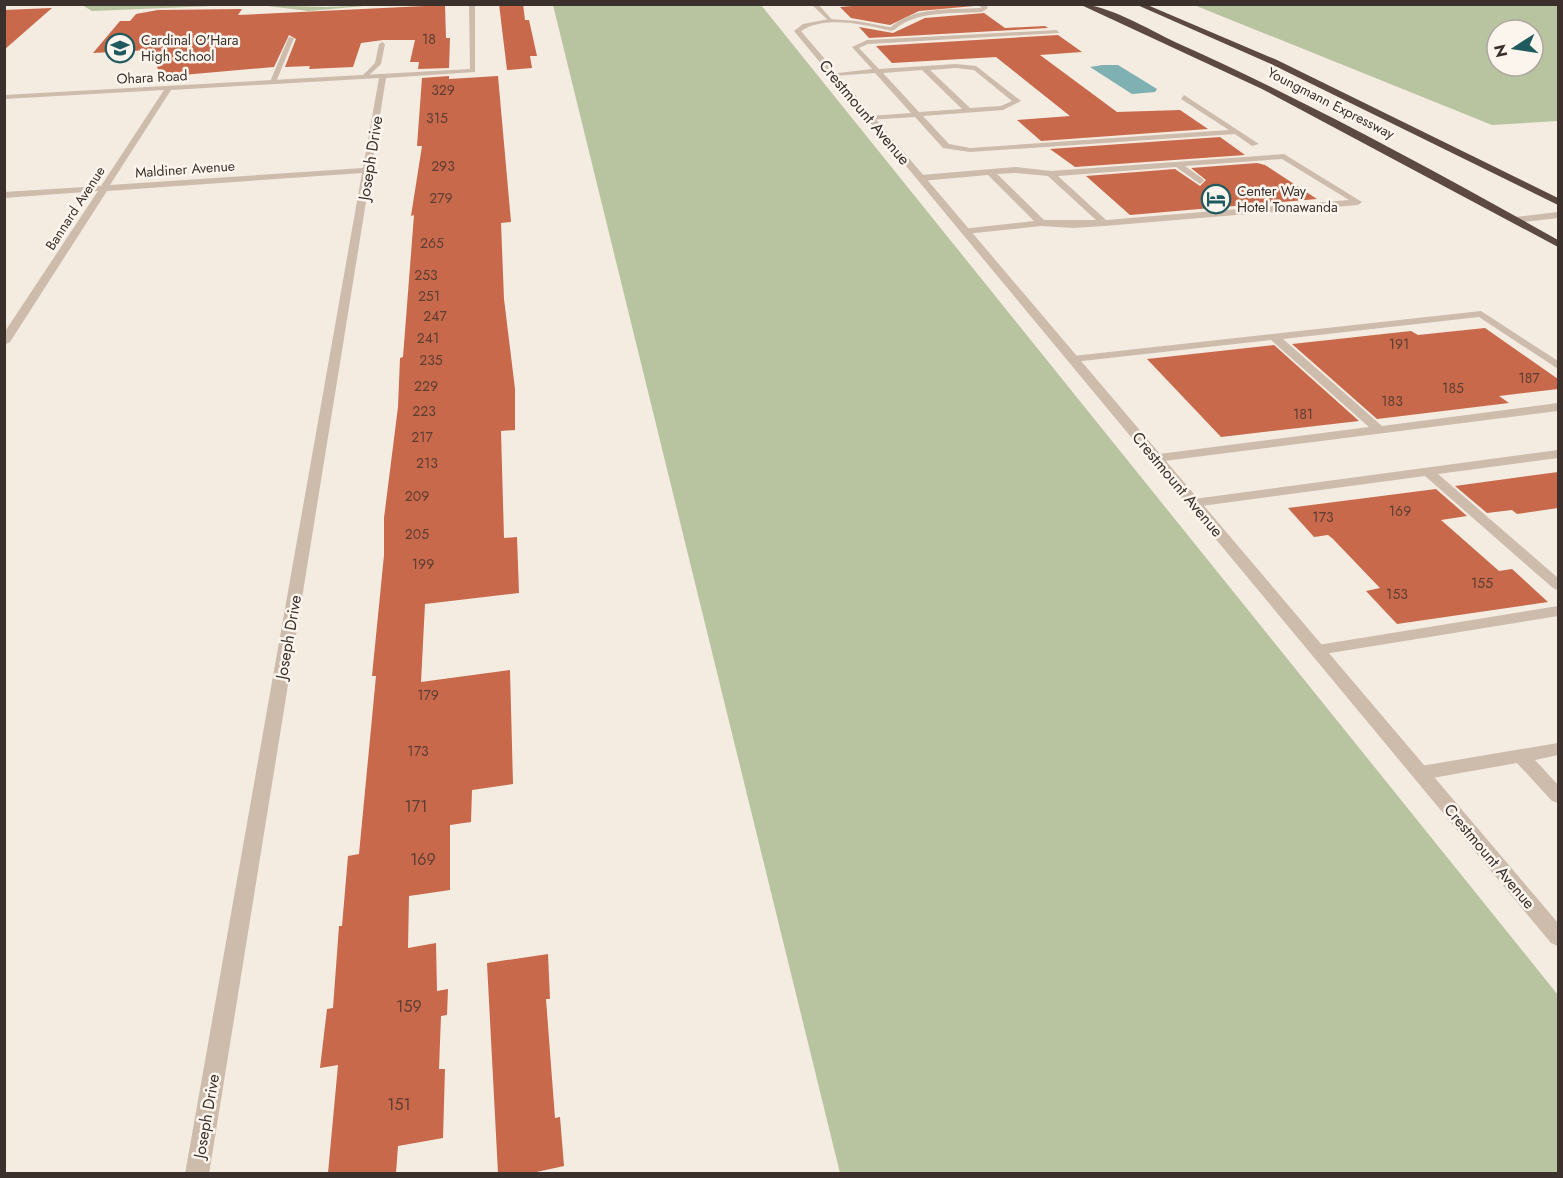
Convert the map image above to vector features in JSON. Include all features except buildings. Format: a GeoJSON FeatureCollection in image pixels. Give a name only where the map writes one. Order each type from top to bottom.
{"type":"FeatureCollection","features":[{"type":"Feature","properties":{"kind":"highway","name":"Youngmann Expressway"},"geometry":{"type":"LineString","coordinates":[[1082,4],[1240,73],[1383,146],[1558,244]]}},
{"type":"Feature","properties":{"kind":"highway","name":"Youngmann Expressway"},"geometry":{"type":"LineString","coordinates":[[1138,4],[1274,62],[1558,202]]}},
{"type":"Feature","properties":{"kind":"street","name":"Ohara Road"},"geometry":{"type":"LineString","coordinates":[[4,97],[473,71],[472,4]]}},
{"type":"Feature","properties":{"kind":"street"},"geometry":{"type":"LineString","coordinates":[[814,4],[832,21],[892,29],[912,16],[982,10],[985,8],[982,4]]}},
{"type":"Feature","properties":{"kind":"street","name":"Crestmount Avenue"},"geometry":{"type":"LineString","coordinates":[[832,21],[810,24],[797,31],[1558,937]]}},
{"type":"Feature","properties":{"kind":"street"},"geometry":{"type":"LineString","coordinates":[[1057,32],[867,42],[855,47],[946,146],[970,150],[1234,132]]}},
{"type":"Feature","properties":{"kind":"street"},"geometry":{"type":"LineString","coordinates":[[272,82],[291,38]]}},
{"type":"Feature","properties":{"kind":"street"},"geometry":{"type":"LineString","coordinates":[[364,77],[378,64],[382,44]]}},
{"type":"Feature","properties":{"kind":"street"},"geometry":{"type":"LineString","coordinates":[[833,74],[924,68],[976,68],[1017,101],[1003,108],[870,118]]}},
{"type":"Feature","properties":{"kind":"street"},"geometry":{"type":"LineString","coordinates":[[924,68],[967,110]]}},
{"type":"Feature","properties":{"kind":"street","name":"Joseph Drive"},"geometry":{"type":"LineString","coordinates":[[196,1173],[383,76]]}},
{"type":"Feature","properties":{"kind":"street","name":"Bannard Avenue"},"geometry":{"type":"LineString","coordinates":[[4,342],[169,88]]}},
{"type":"Feature","properties":{"kind":"street"},"geometry":{"type":"LineString","coordinates":[[1184,97],[1255,144]]}},
{"type":"Feature","properties":{"kind":"street"},"geometry":{"type":"LineString","coordinates":[[921,178],[1015,170],[1051,174],[1284,156],[1358,202],[1104,223],[1073,225],[1041,223],[965,231]]}},
{"type":"Feature","properties":{"kind":"street"},"geometry":{"type":"LineString","coordinates":[[1177,164],[1200,181]]}},
{"type":"Feature","properties":{"kind":"street","name":"Maldiner Avenue"},"geometry":{"type":"LineString","coordinates":[[4,195],[368,170]]}},
{"type":"Feature","properties":{"kind":"street"},"geometry":{"type":"LineString","coordinates":[[990,172],[1041,223]]}},
{"type":"Feature","properties":{"kind":"street"},"geometry":{"type":"LineString","coordinates":[[1051,174],[1104,223]]}},
{"type":"Feature","properties":{"kind":"street"},"geometry":{"type":"LineString","coordinates":[[1515,220],[1558,215]]}},
{"type":"Feature","properties":{"kind":"street"},"geometry":{"type":"LineString","coordinates":[[1073,359],[1481,314],[1558,366]]}},
{"type":"Feature","properties":{"kind":"street"},"geometry":{"type":"LineString","coordinates":[[1273,336],[1380,429]]}},
{"type":"Feature","properties":{"kind":"street"},"geometry":{"type":"LineString","coordinates":[[1156,458],[1558,407]]}},
{"type":"Feature","properties":{"kind":"street"},"geometry":{"type":"LineString","coordinates":[[1194,503],[1558,454]]}},
{"type":"Feature","properties":{"kind":"street"},"geometry":{"type":"LineString","coordinates":[[1427,471],[1558,585]]}},
{"type":"Feature","properties":{"kind":"street"},"geometry":{"type":"LineString","coordinates":[[1317,650],[1558,611]]}},
{"type":"Feature","properties":{"kind":"street"},"geometry":{"type":"LineString","coordinates":[[1421,773],[1558,750]]}},
{"type":"Feature","properties":{"kind":"street"},"geometry":{"type":"LineString","coordinates":[[1521,756],[1558,796]]}},
{"type":"Feature","properties":{"kind":"green space"},"geometry":{"type":"Polygon","coordinates":[[[82,4],[236,5],[92,11],[82,4]]]}},
{"type":"Feature","properties":{"kind":"green space"},"geometry":{"type":"Polygon","coordinates":[[[259,5],[327,7],[375,5],[309,11],[259,5]]]}},
{"type":"Feature","properties":{"kind":"green space"},"geometry":{"type":"Polygon","coordinates":[[[553,5],[761,5],[1558,995],[1558,1173],[840,1173],[553,5]]]}},
{"type":"Feature","properties":{"kind":"green space"},"geometry":{"type":"Polygon","coordinates":[[[1194,5],[1558,5],[1558,121],[1492,125],[1194,5]]]}},
{"type":"Feature","properties":{"kind":"water"},"geometry":{"type":"Polygon","coordinates":[[[1118,65],[1157,89],[1155,92],[1132,94],[1090,67],[1118,65]]]}},
{"type":"Feature","properties":{"kind":"place","name":"Cardinal O'Hara High School"},"geometry":{"type":"Point","coordinates":[120,48]}},
{"type":"Feature","properties":{"kind":"place","name":"Center Way Hotel Tonawanda"},"geometry":{"type":"Point","coordinates":[1216,199]}}]}
